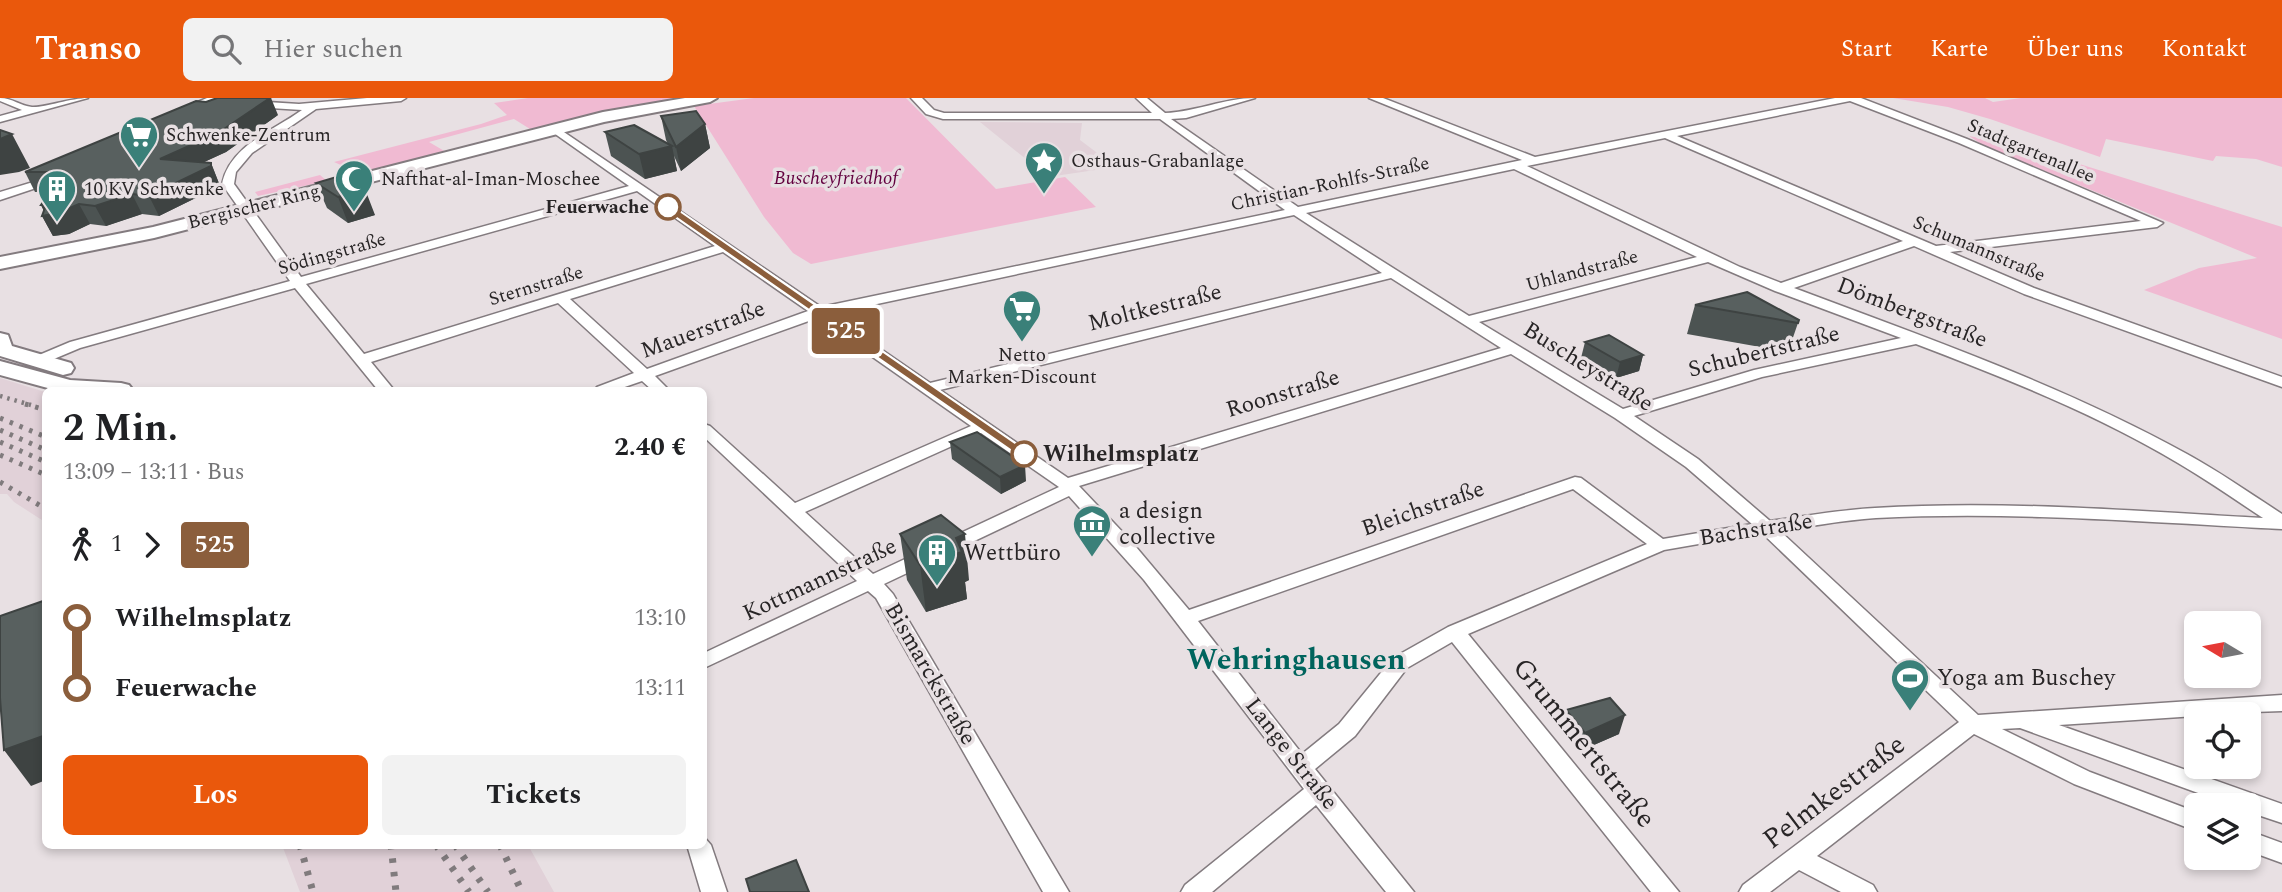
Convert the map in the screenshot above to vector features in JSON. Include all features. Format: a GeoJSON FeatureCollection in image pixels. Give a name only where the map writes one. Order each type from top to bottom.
{"type":"FeatureCollection","features":[{"type":"Feature","properties":{"kind":"main road","name":"Bergischer Ring"},"geometry":{"type":"LineString","coordinates":[[0,263],[153,232],[555,129],[637,110],[710,98]]}},
{"type":"Feature","properties":{"kind":"main road"},"geometry":{"type":"LineString","coordinates":[[1,352],[89,376],[98,387]]}},
{"type":"Feature","properties":{"kind":"main road"},"geometry":{"type":"LineString","coordinates":[[1,352],[69,387],[98,387]]}},
{"type":"Feature","properties":{"kind":"street"},"geometry":{"type":"LineString","coordinates":[[0,98],[33,111]]}},
{"type":"Feature","properties":{"kind":"street"},"geometry":{"type":"LineString","coordinates":[[0,119],[83,98]]}},
{"type":"Feature","properties":{"kind":"street"},"geometry":{"type":"LineString","coordinates":[[244,103],[313,106],[401,98]]}},
{"type":"Feature","properties":{"kind":"street"},"geometry":{"type":"LineString","coordinates":[[916,98],[930,112],[943,116],[1186,115],[1250,98]]}},
{"type":"Feature","properties":{"kind":"street","name":"Buscheystraße"},"geometry":{"type":"LineString","coordinates":[[1141,98],[1295,211],[1621,415],[1692,463],[1766,527],[1973,723],[2014,748],[2081,780],[2184,818]]}},
{"type":"Feature","properties":{"kind":"street"},"geometry":{"type":"LineString","coordinates":[[1374,98],[1534,161]]}},
{"type":"Feature","properties":{"kind":"street","name":"Christian-Rohlfs-Straße"},"geometry":{"type":"LineString","coordinates":[[819,312],[1534,161],[1851,98]]}},
{"type":"Feature","properties":{"kind":"street","name":"Stadtgartenallee"},"geometry":{"type":"LineString","coordinates":[[1851,98],[1963,141],[2157,223],[1932,250]]}},
{"type":"Feature","properties":{"kind":"street"},"geometry":{"type":"LineString","coordinates":[[174,118],[215,99]]}},
{"type":"Feature","properties":{"kind":"street"},"geometry":{"type":"LineString","coordinates":[[313,106],[237,159],[228,174],[228,184],[299,284],[383,387]]}},
{"type":"Feature","properties":{"kind":"street","name":"Lange Straße"},"geometry":{"type":"LineString","coordinates":[[555,129],[983,426],[1098,515],[1187,618],[1318,790],[1401,892]]}},
{"type":"Feature","properties":{"kind":"street","name":"Schumannstraße"},"geometry":{"type":"LineString","coordinates":[[1667,135],[2065,305],[2282,382]]}},
{"type":"Feature","properties":{"kind":"street","name":"Dömbergstraße"},"geometry":{"type":"LineString","coordinates":[[1516,165],[1707,258],[2003,372],[2081,407],[2182,458],[2282,523]]}},
{"type":"Feature","properties":{"kind":"street"},"geometry":{"type":"LineString","coordinates":[[0,186],[42,169]]}},
{"type":"Feature","properties":{"kind":"street"},"geometry":{"type":"LineString","coordinates":[[0,195],[69,172]]}},
{"type":"Feature","properties":{"kind":"street","name":"Södingstraße"},"geometry":{"type":"LineString","coordinates":[[37,361],[75,345],[638,187]]}},
{"type":"Feature","properties":{"kind":"street"},"geometry":{"type":"LineString","coordinates":[[1780,288],[1913,242]]}},
{"type":"Feature","properties":{"kind":"street","name":"Sternstraße"},"geometry":{"type":"LineString","coordinates":[[360,360],[724,247]]}},
{"type":"Feature","properties":{"kind":"street","name":"Uhlandstraße"},"geometry":{"type":"LineString","coordinates":[[1467,321],[1707,258]]}},
{"type":"Feature","properties":{"kind":"street","name":"Moltkestraße"},"geometry":{"type":"LineString","coordinates":[[928,388],[1393,274]]}},
{"type":"Feature","properties":{"kind":"street"},"geometry":{"type":"LineString","coordinates":[[560,298],[657,387]]}},
{"type":"Feature","properties":{"kind":"street","name":"Mauerstraße"},"geometry":{"type":"LineString","coordinates":[[611,387],[819,312]]}},
{"type":"Feature","properties":{"kind":"street","name":"Schubertstraße"},"geometry":{"type":"LineString","coordinates":[[1621,415],[1759,373],[1919,340]]}},
{"type":"Feature","properties":{"kind":"street","name":"Roonstraße"},"geometry":{"type":"LineString","coordinates":[[1063,489],[1513,349]]}},
{"type":"Feature","properties":{"kind":"street"},"geometry":{"type":"LineString","coordinates":[[793,511],[983,426]]}},
{"type":"Feature","properties":{"kind":"street","name":"Bismarckstraße"},"geometry":{"type":"LineString","coordinates":[[707,432],[883,594],[1056,892]]}},
{"type":"Feature","properties":{"kind":"street","name":"Bleichstraße"},"geometry":{"type":"LineString","coordinates":[[1187,618],[1575,482],[1660,545]]}},
{"type":"Feature","properties":{"kind":"street","name":"Kottmannstraße"},"geometry":{"type":"LineString","coordinates":[[707,661],[872,584],[1063,489]]}},
{"type":"Feature","properties":{"kind":"street","name":"Bachstraße"},"geometry":{"type":"LineString","coordinates":[[1301,768],[1347,730],[1400,663],[1455,632],[1660,545],[1872,513],[1931,511],[2110,515],[2282,523]]}},
{"type":"Feature","properties":{"kind":"street","name":"Grummertstraße"},"geometry":{"type":"LineString","coordinates":[[1455,632],[1666,892]]}},
{"type":"Feature","properties":{"kind":"street"},"geometry":{"type":"LineString","coordinates":[[1973,723],[2282,703]]}},
{"type":"Feature","properties":{"kind":"street"},"geometry":{"type":"LineString","coordinates":[[2020,720],[2282,814]]}},
{"type":"Feature","properties":{"kind":"street","name":"Pelmkestraße"},"geometry":{"type":"LineString","coordinates":[[1752,892],[1973,723]]}},
{"type":"Feature","properties":{"kind":"street"},"geometry":{"type":"LineString","coordinates":[[1194,892],[1318,790]]}},
{"type":"Feature","properties":{"kind":"street"},"geometry":{"type":"LineString","coordinates":[[2261,845],[2282,853]]}},
{"type":"Feature","properties":{"kind":"street"},"geometry":{"type":"LineString","coordinates":[[700,849],[713,892]]}},
{"type":"Feature","properties":{"kind":"street"},"geometry":{"type":"LineString","coordinates":[[1797,857],[1864,892]]}},
{"type":"Feature","properties":{"kind":"shaded area"},"geometry":{"type":"Polygon","coordinates":[[[980,122],[1082,123],[1080,140],[1116,167],[1048,177],[980,122]]]}},
{"type":"Feature","properties":{"kind":"shaded area"},"geometry":{"type":"Polygon","coordinates":[[[0,378],[42,391],[42,520],[14,502],[7,494],[0,494],[0,378]]]}},
{"type":"Feature","properties":{"kind":"shaded area"},"geometry":{"type":"Polygon","coordinates":[[[284,849],[530,849],[554,892],[300,892],[284,849]]]}},
{"type":"Feature","properties":{"kind":"green space"},"geometry":{"type":"Polygon","coordinates":[[[528,98],[678,98],[530,129],[514,119],[429,142],[446,152],[361,174],[334,162],[481,124],[507,115],[494,103],[528,98]]]}},
{"type":"Feature","properties":{"kind":"green space","name":"Buscheyfriedhof"},"geometry":{"type":"Polygon","coordinates":[[[754,98],[906,98],[996,189],[1065,177],[1096,207],[811,264],[793,253],[764,217],[694,106],[754,98]]]}},
{"type":"Feature","properties":{"kind":"green space"},"geometry":{"type":"Polygon","coordinates":[[[1893,98],[1985,98],[1993,102],[2021,98],[2282,98],[2282,167],[2256,159],[2216,156],[2213,161],[2106,139],[2100,157],[1948,107],[1893,98]]]}},
{"type":"Feature","properties":{"kind":"green space"},"geometry":{"type":"Polygon","coordinates":[[[1969,136],[2025,147],[2282,227],[2282,339],[2144,290],[2199,268],[2257,258],[1986,147],[1969,136]]]}},
{"type":"Feature","properties":{"kind":"green space"},"geometry":{"type":"Polygon","coordinates":[[[320,175],[327,181],[258,196],[255,192],[320,175]]]}},
{"type":"Feature","properties":{"kind":"building"},"geometry":{"type":"Polygon","coordinates":[[[217,98],[270,98],[218,133],[160,159],[211,163],[211,166],[149,196],[132,194],[95,206],[79,204],[42,216],[46,205],[41,205],[63,172],[25,172],[196,101],[206,102],[217,98]]]}},
{"type":"Feature","properties":{"kind":"building"},"geometry":{"type":"Polygon","coordinates":[[[696,111],[705,124],[676,147],[661,116],[696,111]]]}},
{"type":"Feature","properties":{"kind":"building"},"geometry":{"type":"Polygon","coordinates":[[[634,125],[672,146],[639,154],[605,132],[634,125]]]}},
{"type":"Feature","properties":{"kind":"building"},"geometry":{"type":"Polygon","coordinates":[[[0,130],[12,134],[0,139],[0,130]]]}},
{"type":"Feature","properties":{"kind":"building"},"geometry":{"type":"Polygon","coordinates":[[[343,175],[365,189],[338,197],[316,183],[343,175]]]}},
{"type":"Feature","properties":{"kind":"building"},"geometry":{"type":"Polygon","coordinates":[[[1747,292],[1799,320],[1798,323],[1695,305],[1747,292]]]}},
{"type":"Feature","properties":{"kind":"building"},"geometry":{"type":"Polygon","coordinates":[[[1609,335],[1643,355],[1620,362],[1585,342],[1609,335]]]}},
{"type":"Feature","properties":{"kind":"building"},"geometry":{"type":"Polygon","coordinates":[[[977,432],[1025,465],[1000,477],[950,442],[977,432]]]}},
{"type":"Feature","properties":{"kind":"building"},"geometry":{"type":"Polygon","coordinates":[[[941,515],[965,534],[956,538],[962,552],[920,565],[900,534],[941,515]]]}},
{"type":"Feature","properties":{"kind":"building"},"geometry":{"type":"Polygon","coordinates":[[[42,601],[42,736],[4,750],[0,698],[0,616],[42,601]]]}},
{"type":"Feature","properties":{"kind":"building"},"geometry":{"type":"Polygon","coordinates":[[[1610,698],[1625,715],[1585,733],[1566,710],[1610,698]]]}},
{"type":"Feature","properties":{"kind":"building"},"geometry":{"type":"Polygon","coordinates":[[[796,860],[809,892],[750,892],[746,879],[796,860]]]}},
{"type":"Feature","properties":{"kind":"railway"},"geometry":{"type":"LineString","coordinates":[[0,396],[31,405]]}},
{"type":"Feature","properties":{"kind":"railway"},"geometry":{"type":"LineString","coordinates":[[25,404],[42,409]]}},
{"type":"Feature","properties":{"kind":"railway"},"geometry":{"type":"LineString","coordinates":[[0,418],[42,435]]}},
{"type":"Feature","properties":{"kind":"railway"},"geometry":{"type":"LineString","coordinates":[[0,430],[42,448]]}},
{"type":"Feature","properties":{"kind":"railway"},"geometry":{"type":"LineString","coordinates":[[0,442],[42,460]]}},
{"type":"Feature","properties":{"kind":"railway"},"geometry":{"type":"LineString","coordinates":[[0,455],[42,473]]}},
{"type":"Feature","properties":{"kind":"railway"},"geometry":{"type":"LineString","coordinates":[[0,482],[42,507]]}},
{"type":"Feature","properties":{"kind":"railway"},"geometry":{"type":"LineString","coordinates":[[301,849],[313,892]]}},
{"type":"Feature","properties":{"kind":"railway"},"geometry":{"type":"LineString","coordinates":[[391,849],[396,892]]}},
{"type":"Feature","properties":{"kind":"railway"},"geometry":{"type":"LineString","coordinates":[[439,849],[469,892]]}},
{"type":"Feature","properties":{"kind":"railway"},"geometry":{"type":"LineString","coordinates":[[458,849],[488,892]]}},
{"type":"Feature","properties":{"kind":"railway"},"geometry":{"type":"LineString","coordinates":[[502,849],[522,892]]}},
{"type":"Feature","properties":{"kind":"bus line","name":"525"},"geometry":{"type":"LineString","coordinates":[[668,207],[1024,454]]}},
{"type":"Feature","properties":{"kind":"place","name":"Schwenke-Zentrum"},"geometry":{"type":"Point","coordinates":[139,169]}},
{"type":"Feature","properties":{"kind":"place","name":"Osthaus-Grabanlage"},"geometry":{"type":"Point","coordinates":[1044,195]}},
{"type":"Feature","properties":{"kind":"place","name":"Feuerwache"},"geometry":{"type":"Point","coordinates":[668,207]}},
{"type":"Feature","properties":{"kind":"place","name":"Nafthat-al-Iman-Moschee"},"geometry":{"type":"Point","coordinates":[354,213]}},
{"type":"Feature","properties":{"kind":"place","name":"10 KV Schwenke"},"geometry":{"type":"Point","coordinates":[57,223]}},
{"type":"Feature","properties":{"kind":"place","name":"Netto Marken-Discount"},"geometry":{"type":"Point","coordinates":[1022,343]}},
{"type":"Feature","properties":{"kind":"place","name":"Wilhelmsplatz"},"geometry":{"type":"Point","coordinates":[1024,454]}},
{"type":"Feature","properties":{"kind":"place","name":"a design collective"},"geometry":{"type":"Point","coordinates":[1092,558]}},
{"type":"Feature","properties":{"kind":"place","name":"Wettbüro"},"geometry":{"type":"Point","coordinates":[937,587]}},
{"type":"Feature","properties":{"kind":"place","name":"Yoga am Buschey"},"geometry":{"type":"Point","coordinates":[1910,712]}},
{"type":"Feature","properties":{"kind":"district","name":"Wehringhausen"},"geometry":{"type":"Point","coordinates":[1296,660]}}]}
